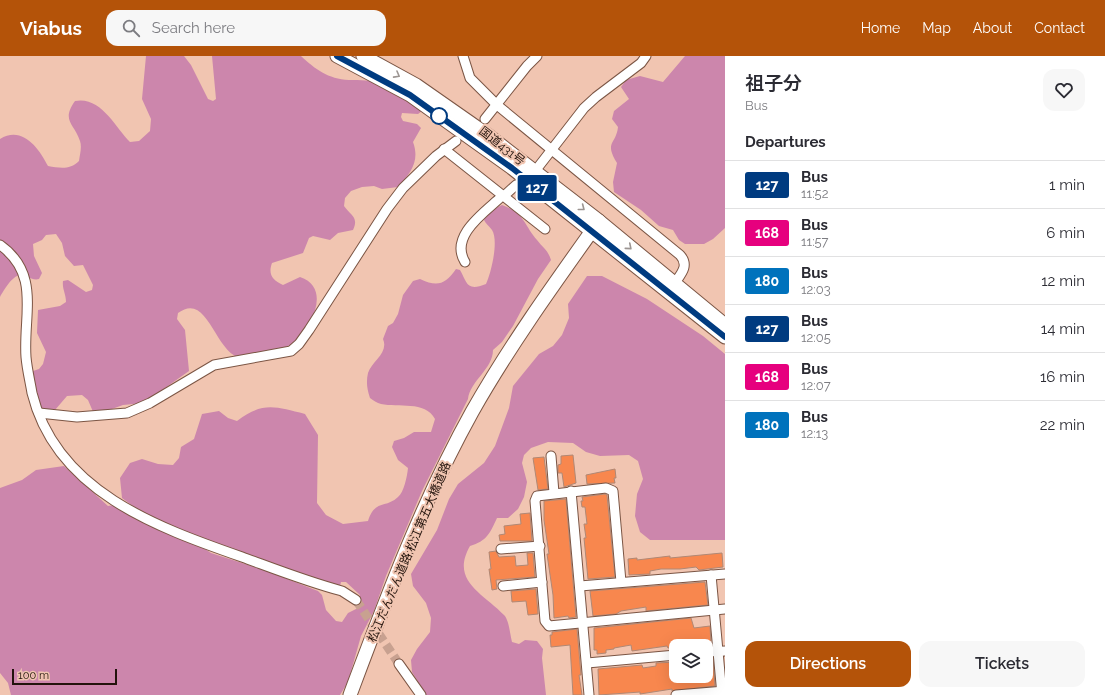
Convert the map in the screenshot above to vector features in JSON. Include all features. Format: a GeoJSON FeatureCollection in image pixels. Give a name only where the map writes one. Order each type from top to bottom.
{"type":"FeatureCollection","features":[{"type":"Feature","properties":{"kind":"highway","name":"国道431号"},"geometry":{"type":"LineString","coordinates":[[337,56],[410,95],[596,226],[674,284],[725,325]]}},
{"type":"Feature","properties":{"kind":"highway","name":"国道431号"},"geometry":{"type":"LineString","coordinates":[[363,56],[416,85],[459,114],[596,226],[725,337]]}},
{"type":"Feature","properties":{"kind":"highway","name":"松江だんだん道路;松江第五大橋道路"},"geometry":{"type":"LineString","coordinates":[[350,695],[389,591],[420,520],[471,414],[522,331],[596,226]]}},
{"type":"Feature","properties":{"kind":"street"},"geometry":{"type":"LineString","coordinates":[[463,56],[470,78],[497,105],[680,255],[685,262],[685,267],[674,284]]}},
{"type":"Feature","properties":{"kind":"street"},"geometry":{"type":"LineString","coordinates":[[484,119],[497,105],[527,66],[537,56]]}},
{"type":"Feature","properties":{"kind":"street"},"geometry":{"type":"LineString","coordinates":[[539,166],[553,150],[584,108],[641,63],[646,56]]}},
{"type":"Feature","properties":{"kind":"street"},"geometry":{"type":"LineString","coordinates":[[39,413],[78,417],[127,413],[150,403],[214,365],[291,351],[306,335],[387,209],[403,188],[444,149],[456,141]]}},
{"type":"Feature","properties":{"kind":"street"},"geometry":{"type":"LineString","coordinates":[[444,149],[545,229]]}},
{"type":"Feature","properties":{"kind":"street"},"geometry":{"type":"LineString","coordinates":[[466,262],[460,251],[463,239],[473,222],[516,185]]}},
{"type":"Feature","properties":{"kind":"street"},"geometry":{"type":"LineString","coordinates":[[0,245],[17,260],[25,280],[28,304],[26,356],[33,394],[39,413],[62,456],[79,474],[97,489],[147,520],[207,545],[342,591],[356,600]]}},
{"type":"Feature","properties":{"kind":"street"},"geometry":{"type":"LineString","coordinates":[[551,456],[554,493]]}},
{"type":"Feature","properties":{"kind":"street"},"geometry":{"type":"LineString","coordinates":[[621,582],[613,491],[606,488],[539,495],[536,498],[542,582],[545,621],[549,626],[725,609]]}},
{"type":"Feature","properties":{"kind":"street"},"geometry":{"type":"LineString","coordinates":[[572,491],[590,695]]}},
{"type":"Feature","properties":{"kind":"street"},"geometry":{"type":"LineString","coordinates":[[500,550],[540,546]]}},
{"type":"Feature","properties":{"kind":"street"},"geometry":{"type":"LineString","coordinates":[[580,586],[725,574]]}},
{"type":"Feature","properties":{"kind":"street"},"geometry":{"type":"LineString","coordinates":[[676,695],[723,692],[722,651],[714,610],[711,575]]}},
{"type":"Feature","properties":{"kind":"street"},"geometry":{"type":"LineString","coordinates":[[503,586],[542,582]]}},
{"type":"Feature","properties":{"kind":"street"},"geometry":{"type":"LineString","coordinates":[[587,663],[669,656]]}},
{"type":"Feature","properties":{"kind":"street"},"geometry":{"type":"LineString","coordinates":[[399,664],[421,695]]}},
{"type":"Feature","properties":{"kind":"shaded area"},"geometry":{"type":"Polygon","coordinates":[[[146,56],[184,56],[191,65],[208,99],[213,101],[216,99],[212,56],[301,56],[317,69],[335,78],[382,83],[397,92],[422,111],[418,114],[402,113],[401,117],[403,121],[417,124],[421,128],[413,142],[415,149],[415,161],[407,177],[398,187],[382,189],[374,186],[362,187],[351,191],[345,198],[344,206],[355,219],[355,226],[353,230],[338,233],[330,240],[313,236],[309,238],[303,253],[272,263],[270,270],[276,281],[283,285],[300,277],[309,282],[315,289],[317,297],[316,306],[309,324],[297,340],[287,347],[256,356],[243,358],[233,355],[225,347],[205,317],[197,310],[189,308],[178,313],[177,319],[185,330],[189,371],[144,403],[123,405],[94,414],[88,400],[82,395],[67,396],[55,410],[42,409],[27,379],[33,371],[39,369],[43,364],[46,352],[37,333],[38,310],[60,306],[66,302],[63,281],[68,280],[86,292],[92,290],[93,285],[83,265],[74,266],[65,256],[62,243],[56,234],[46,235],[42,240],[33,244],[34,256],[42,273],[39,279],[34,279],[23,275],[17,276],[8,284],[0,297],[0,139],[8,135],[22,137],[29,140],[35,146],[48,166],[61,168],[72,166],[79,161],[81,146],[70,122],[69,113],[75,101],[84,101],[92,103],[107,114],[130,142],[139,141],[150,131],[151,119],[142,99],[146,56]]]}},
{"type":"Feature","properties":{"kind":"shaded area"},"geometry":{"type":"Polygon","coordinates":[[[685,56],[725,56],[725,228],[713,239],[704,244],[685,244],[679,240],[673,230],[659,226],[641,210],[614,192],[613,182],[617,163],[611,151],[611,147],[618,127],[612,119],[614,111],[629,99],[621,87],[626,80],[640,76],[663,82],[685,56]]]}},
{"type":"Feature","properties":{"kind":"shaded area"},"geometry":{"type":"Polygon","coordinates":[[[502,205],[510,208],[520,216],[539,243],[547,251],[551,260],[538,279],[513,326],[502,342],[493,350],[492,357],[486,369],[473,386],[422,491],[386,576],[374,611],[361,636],[348,682],[340,695],[11,695],[8,683],[0,673],[0,488],[22,480],[36,470],[64,466],[108,506],[114,505],[150,526],[202,547],[211,553],[267,571],[318,591],[322,595],[326,610],[336,621],[342,622],[348,613],[358,608],[360,595],[346,582],[341,582],[340,586],[330,585],[213,543],[162,522],[138,510],[122,498],[120,478],[130,463],[142,459],[158,464],[173,465],[179,458],[181,447],[194,439],[202,414],[219,411],[228,418],[237,421],[255,410],[262,408],[270,407],[286,409],[305,414],[318,435],[317,503],[326,515],[343,524],[368,521],[371,514],[377,507],[393,501],[400,495],[405,484],[408,468],[398,460],[392,447],[394,441],[404,438],[414,432],[431,432],[435,419],[431,413],[425,409],[411,406],[381,404],[370,398],[367,386],[368,373],[384,349],[383,339],[388,326],[393,323],[398,314],[403,295],[413,281],[420,279],[436,284],[440,283],[448,278],[456,269],[460,270],[466,282],[471,286],[474,287],[486,284],[492,265],[495,242],[492,230],[484,220],[488,212],[502,205]]]}},
{"type":"Feature","properties":{"kind":"shaded area"},"geometry":{"type":"Polygon","coordinates":[[[587,276],[602,276],[647,299],[703,336],[725,354],[725,540],[650,540],[640,532],[635,516],[637,494],[643,479],[638,461],[629,455],[600,456],[586,452],[573,443],[548,442],[531,448],[524,455],[522,463],[527,482],[524,497],[518,509],[508,518],[497,518],[487,536],[480,542],[470,546],[465,558],[464,568],[466,577],[472,585],[506,617],[512,642],[519,644],[525,640],[537,641],[543,649],[542,658],[546,695],[426,695],[412,672],[411,660],[417,649],[430,632],[431,618],[426,603],[413,586],[411,574],[437,530],[449,499],[458,484],[484,463],[495,446],[509,408],[513,386],[539,354],[553,346],[562,335],[569,318],[568,304],[587,276]]]}},
{"type":"Feature","properties":{"kind":"building"},"geometry":{"type":"Polygon","coordinates":[[[573,455],[576,483],[564,487],[562,473],[558,473],[558,465],[561,464],[561,456],[573,455]]]}},
{"type":"Feature","properties":{"kind":"building"},"geometry":{"type":"Polygon","coordinates":[[[544,457],[548,489],[538,490],[533,458],[544,457]]]}},
{"type":"Feature","properties":{"kind":"building"},"geometry":{"type":"Polygon","coordinates":[[[615,469],[615,483],[587,484],[586,475],[615,469]]]}},
{"type":"Feature","properties":{"kind":"building"},"geometry":{"type":"Polygon","coordinates":[[[607,495],[615,577],[588,579],[584,538],[586,538],[584,524],[587,524],[585,507],[582,507],[581,501],[583,501],[582,497],[607,495]]]}},
{"type":"Feature","properties":{"kind":"building"},"geometry":{"type":"Polygon","coordinates":[[[566,499],[576,617],[569,618],[568,616],[554,618],[553,595],[547,554],[549,554],[544,520],[544,501],[566,499]]]}},
{"type":"Feature","properties":{"kind":"building"},"geometry":{"type":"Polygon","coordinates":[[[530,513],[532,541],[500,541],[499,535],[505,534],[504,526],[521,524],[520,514],[530,513]]]}},
{"type":"Feature","properties":{"kind":"building"},"geometry":{"type":"Polygon","coordinates":[[[496,551],[499,557],[515,556],[516,566],[528,565],[527,553],[533,553],[535,577],[496,580],[497,589],[492,590],[489,569],[491,569],[489,552],[496,551]]]}},
{"type":"Feature","properties":{"kind":"building"},"geometry":{"type":"Polygon","coordinates":[[[722,553],[723,567],[699,570],[696,567],[661,569],[650,571],[650,574],[629,575],[628,559],[637,558],[637,560],[670,556],[670,558],[722,553]]]}},
{"type":"Feature","properties":{"kind":"building"},"geometry":{"type":"Polygon","coordinates":[[[705,582],[708,605],[646,611],[646,607],[621,611],[616,614],[593,616],[590,591],[705,582]]]}},
{"type":"Feature","properties":{"kind":"building"},"geometry":{"type":"Polygon","coordinates":[[[536,589],[538,614],[528,615],[526,601],[512,602],[511,591],[536,589]]]}},
{"type":"Feature","properties":{"kind":"building"},"geometry":{"type":"Polygon","coordinates":[[[691,618],[694,628],[710,626],[711,639],[669,639],[669,648],[667,646],[632,651],[631,645],[606,650],[606,653],[597,654],[597,650],[594,650],[594,628],[691,618]]]}},
{"type":"Feature","properties":{"kind":"building"},"geometry":{"type":"Polygon","coordinates":[[[577,629],[581,675],[579,675],[582,695],[573,695],[570,645],[551,647],[550,635],[552,635],[552,632],[577,629]]]}},
{"type":"Feature","properties":{"kind":"building"},"geometry":{"type":"Polygon","coordinates":[[[713,658],[715,686],[672,691],[672,689],[640,694],[640,692],[599,695],[598,669],[642,665],[643,668],[656,666],[656,663],[669,662],[669,683],[713,683],[713,658]]]}},
{"type":"Feature","properties":{"kind":"tunnel"},"geometry":{"type":"LineString","coordinates":[[356,600],[399,664]]}},
{"type":"Feature","properties":{"kind":"bus line","name":"127"},"geometry":{"type":"LineString","coordinates":[[337,56],[410,95],[512,168],[725,337]]}}]}
